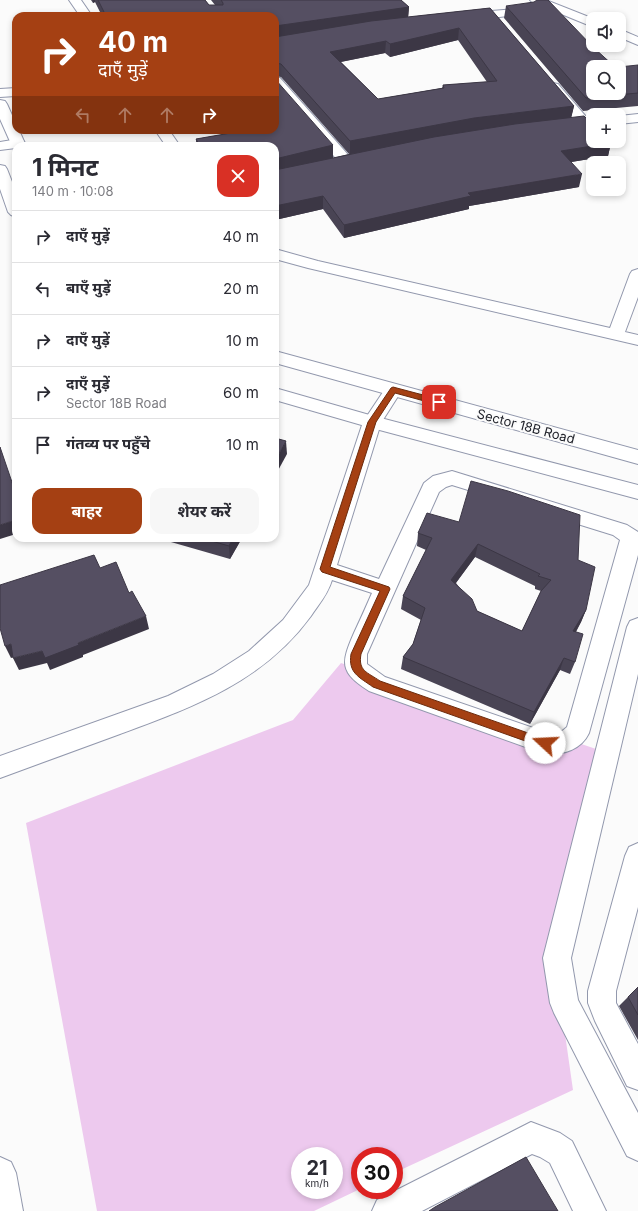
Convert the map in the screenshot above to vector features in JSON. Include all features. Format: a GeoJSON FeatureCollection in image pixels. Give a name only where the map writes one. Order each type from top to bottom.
{"type":"FeatureCollection","features":[{"type":"Feature","properties":{"kind":"street"},"geometry":{"type":"LineString","coordinates":[[75,0],[83,12]]}},
{"type":"Feature","properties":{"kind":"street"},"geometry":{"type":"LineString","coordinates":[[536,0],[586,20]]}},
{"type":"Feature","properties":{"kind":"street"},"geometry":{"type":"LineString","coordinates":[[455,18],[528,11]]}},
{"type":"Feature","properties":{"kind":"street"},"geometry":{"type":"LineString","coordinates":[[492,14],[502,26]]}},
{"type":"Feature","properties":{"kind":"street"},"geometry":{"type":"LineString","coordinates":[[626,36],[638,41]]}},
{"type":"Feature","properties":{"kind":"street"},"geometry":{"type":"LineString","coordinates":[[548,80],[586,120]]}},
{"type":"Feature","properties":{"kind":"street"},"geometry":{"type":"LineString","coordinates":[[279,86],[345,160]]}},
{"type":"Feature","properties":{"kind":"street"},"geometry":{"type":"LineString","coordinates":[[0,93],[12,92]]}},
{"type":"Feature","properties":{"kind":"street"},"geometry":{"type":"LineString","coordinates":[[0,104],[12,129]]}},
{"type":"Feature","properties":{"kind":"street"},"geometry":{"type":"LineString","coordinates":[[626,119],[638,118]]}},
{"type":"Feature","properties":{"kind":"street"},"geometry":{"type":"LineString","coordinates":[[568,124],[586,122]]}},
{"type":"Feature","properties":{"kind":"street"},"geometry":{"type":"LineString","coordinates":[[0,146],[12,145]]}},
{"type":"Feature","properties":{"kind":"street"},"geometry":{"type":"LineString","coordinates":[[329,164],[359,157]]}},
{"type":"Feature","properties":{"kind":"street"},"geometry":{"type":"LineString","coordinates":[[0,169],[12,201]]}},
{"type":"Feature","properties":{"kind":"street"},"geometry":{"type":"LineString","coordinates":[[279,255],[314,265],[638,340]]}},
{"type":"Feature","properties":{"kind":"street"},"geometry":{"type":"LineString","coordinates":[[616,334],[638,274]]}},
{"type":"Feature","properties":{"kind":"street","name":"Sector 18B Road"},"geometry":{"type":"LineString","coordinates":[[279,358],[638,457]]}},
{"type":"Feature","properties":{"kind":"street"},"geometry":{"type":"LineString","coordinates":[[0,767],[176,703],[221,681],[257,658],[291,626],[319,588],[372,422],[393,390]]}},
{"type":"Feature","properties":{"kind":"street"},"geometry":{"type":"LineString","coordinates":[[279,395],[372,422],[638,492]]}},
{"type":"Feature","properties":{"kind":"street"},"geometry":{"type":"LineString","coordinates":[[452,478],[620,530],[630,536],[631,542],[577,733],[567,741],[556,744],[545,743],[377,684],[359,672],[354,663],[356,654],[386,589],[431,488],[440,481],[452,478]]}},
{"type":"Feature","properties":{"kind":"street"},"geometry":{"type":"LineString","coordinates":[[325,569],[386,589]]}},
{"type":"Feature","properties":{"kind":"street"},"geometry":{"type":"LineString","coordinates":[[638,627],[557,958],[564,1003],[638,1145]]}},
{"type":"Feature","properties":{"kind":"street"},"geometry":{"type":"LineString","coordinates":[[638,856],[602,991],[602,1003],[638,1075]]}},
{"type":"Feature","properties":{"kind":"street"},"geometry":{"type":"LineString","coordinates":[[388,1211],[531,1138],[549,1144],[561,1152],[590,1211]]}},
{"type":"Feature","properties":{"kind":"street"},"geometry":{"type":"LineString","coordinates":[[0,1173],[7,1211]]}},
{"type":"Feature","properties":{"kind":"shaded area"},"geometry":{"type":"Polygon","coordinates":[[[341,663],[602,751],[554,957],[573,1090],[403,1169],[403,1147],[351,1147],[351,1193],[343,1197],[343,1147],[291,1147],[291,1199],[339,1199],[314,1211],[97,1211],[26,823],[293,720],[341,663]]]}},
{"type":"Feature","properties":{"kind":"building"},"geometry":{"type":"Polygon","coordinates":[[[98,0],[205,0],[209,5],[223,5],[221,0],[401,0],[409,7],[279,25],[279,12],[104,12],[98,0]]]}},
{"type":"Feature","properties":{"kind":"building"},"geometry":{"type":"Polygon","coordinates":[[[537,0],[548,0],[586,40],[586,52],[598,52],[607,60],[586,60],[586,98],[506,6],[534,2],[537,0]]]}},
{"type":"Feature","properties":{"kind":"building"},"geometry":{"type":"Polygon","coordinates":[[[490,8],[574,106],[474,118],[350,141],[281,64],[279,64],[279,36],[371,21],[490,8]],[[459,28],[390,44],[386,41],[330,52],[378,99],[444,88],[443,85],[497,81],[459,28]]]}},
{"type":"Feature","properties":{"kind":"building"},"geometry":{"type":"Polygon","coordinates":[[[638,65],[638,93],[626,94],[626,66],[638,65]]]}},
{"type":"Feature","properties":{"kind":"building"},"geometry":{"type":"Polygon","coordinates":[[[279,84],[333,145],[279,158],[279,142],[198,142],[196,139],[225,134],[279,134],[279,84]]]}},
{"type":"Feature","properties":{"kind":"building"},"geometry":{"type":"Polygon","coordinates":[[[584,116],[586,118],[586,147],[561,151],[582,174],[468,193],[471,196],[344,225],[323,196],[279,205],[279,169],[434,137],[515,124],[584,116]]]}},
{"type":"Feature","properties":{"kind":"building"},"geometry":{"type":"Polygon","coordinates":[[[279,439],[286,441],[279,454],[279,439]]]}},
{"type":"Feature","properties":{"kind":"building"},"geometry":{"type":"Polygon","coordinates":[[[0,447],[12,482],[12,521],[0,525],[0,447]]]}},
{"type":"Feature","properties":{"kind":"building"},"geometry":{"type":"Polygon","coordinates":[[[471,481],[508,491],[580,515],[578,560],[595,567],[586,610],[573,631],[583,634],[575,662],[564,658],[534,712],[403,657],[413,644],[425,608],[403,596],[432,538],[418,533],[427,513],[459,522],[471,481]],[[478,544],[451,580],[472,599],[477,611],[522,631],[541,591],[551,580],[538,576],[540,574],[478,544]]]}},
{"type":"Feature","properties":{"kind":"building"},"geometry":{"type":"Polygon","coordinates":[[[215,542],[231,542],[229,546],[215,542]]]}},
{"type":"Feature","properties":{"kind":"building"},"geometry":{"type":"Polygon","coordinates":[[[94,555],[100,568],[116,562],[129,593],[132,591],[146,616],[45,658],[42,651],[13,658],[11,644],[5,646],[0,628],[0,585],[94,555]]]}},
{"type":"Feature","properties":{"kind":"building"},"geometry":{"type":"Polygon","coordinates":[[[638,987],[638,1015],[628,997],[638,987]]]}},
{"type":"Feature","properties":{"kind":"building"},"geometry":{"type":"Polygon","coordinates":[[[526,1157],[558,1211],[429,1211],[435,1207],[526,1157]]]}},
{"type":"Feature","properties":{"kind":"route"},"geometry":{"type":"LineString","coordinates":[[439,402],[393,390],[372,422],[325,569],[386,589],[356,654],[354,663],[359,672],[377,684],[545,743]]}}]}
